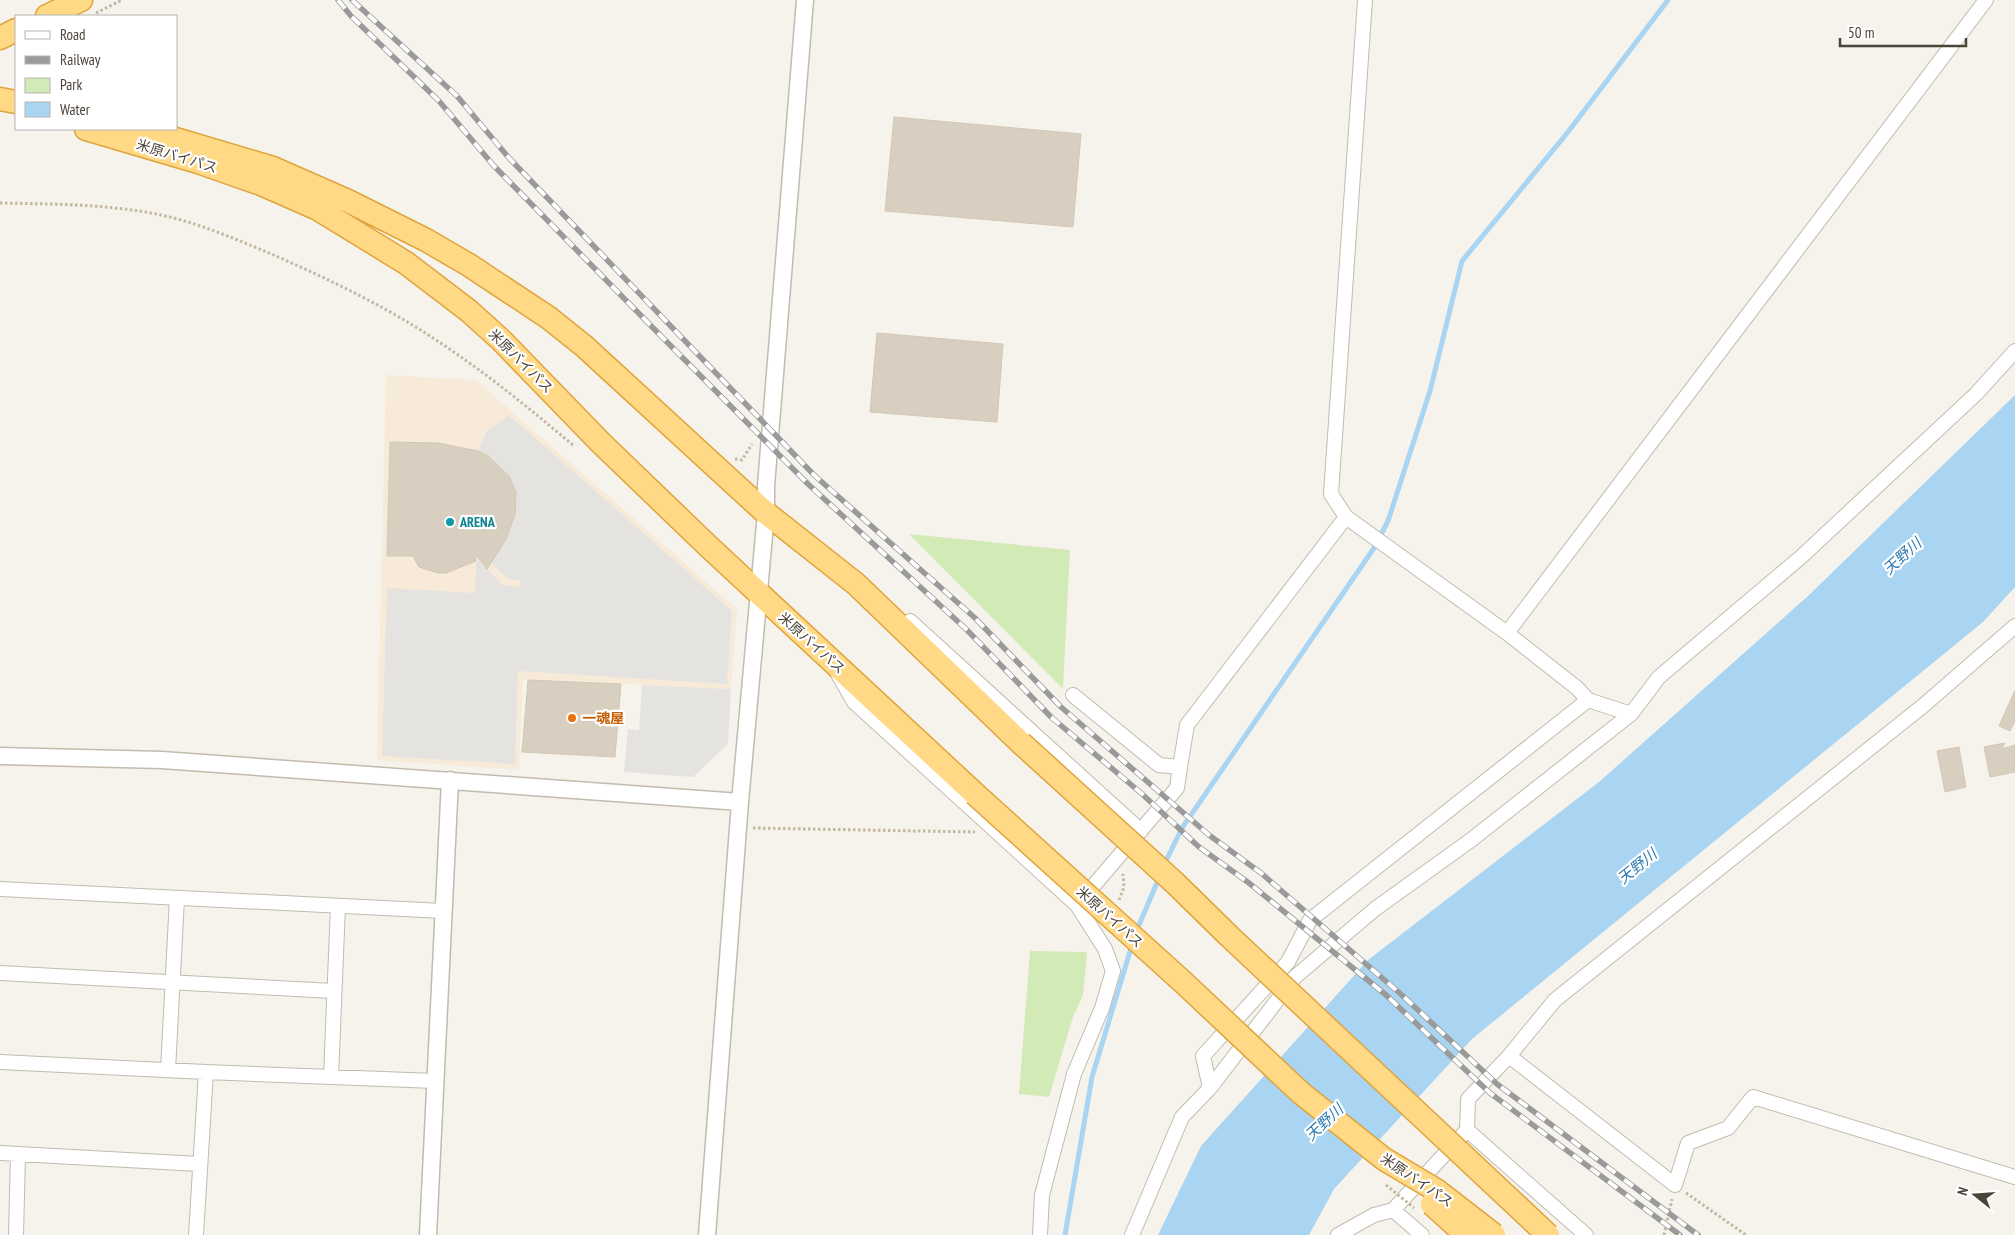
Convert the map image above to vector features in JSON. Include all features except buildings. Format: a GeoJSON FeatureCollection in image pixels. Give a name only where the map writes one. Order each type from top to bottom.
{"type":"FeatureCollection","features":[{"type":"Feature","properties":{"kind":"highway"},"geometry":{"type":"LineString","coordinates":[[49,15],[81,0]]}},
{"type":"Feature","properties":{"kind":"highway"},"geometry":{"type":"LineString","coordinates":[[0,38],[15,30]]}},
{"type":"Feature","properties":{"kind":"highway"},"geometry":{"type":"LineString","coordinates":[[0,98],[15,102]]}},
{"type":"Feature","properties":{"kind":"highway"},"geometry":{"type":"LineString","coordinates":[[0,114],[15,116]]}},
{"type":"Feature","properties":{"kind":"highway","name":"米原バイパス"},"geometry":{"type":"LineString","coordinates":[[89,130],[198,162],[261,184],[318,209],[406,263],[469,311],[501,340],[601,443],[759,595],[826,654],[975,794],[1184,983],[1301,1093],[1384,1159],[1436,1190],[1494,1235]]}},
{"type":"Feature","properties":{"kind":"highway","name":"米原バイパス"},"geometry":{"type":"LineString","coordinates":[[145,130],[273,168],[348,201],[426,240],[469,265],[549,318],[584,346],[766,513],[856,584],[1021,743],[1176,884],[1243,950],[1548,1235]]}},
{"type":"Feature","properties":{"kind":"highway"},"geometry":{"type":"LineString","coordinates":[[1384,1159],[1466,1235]]}},
{"type":"Feature","properties":{"kind":"street"},"geometry":{"type":"LineString","coordinates":[[708,1235],[740,802],[766,513],[766,486],[805,0]]}},
{"type":"Feature","properties":{"kind":"street"},"geometry":{"type":"LineString","coordinates":[[1365,0],[1331,494],[1346,517],[1507,633],[1577,688],[1588,700],[1631,714]]}},
{"type":"Feature","properties":{"kind":"street"},"geometry":{"type":"LineString","coordinates":[[1507,633],[1986,0]]}},
{"type":"Feature","properties":{"kind":"street"},"geometry":{"type":"LineString","coordinates":[[1132,1235],[1182,1117],[1210,1088],[1295,977],[1375,909],[1471,840],[1631,714],[1659,677],[1801,557],[1976,394],[2015,351]]}},
{"type":"Feature","properties":{"kind":"street"},"geometry":{"type":"LineString","coordinates":[[1077,905],[1177,788],[1188,726],[1346,517]]}},
{"type":"Feature","properties":{"kind":"street"},"geometry":{"type":"LineString","coordinates":[[856,584],[906,617],[1141,831]]}},
{"type":"Feature","properties":{"kind":"street"},"geometry":{"type":"LineString","coordinates":[[1338,1235],[1374,1215],[1393,1210],[1467,1130],[1468,1099],[1509,1056],[1555,1000],[1924,705],[2015,626]]}},
{"type":"Feature","properties":{"kind":"street"},"geometry":{"type":"LineString","coordinates":[[826,654],[854,702],[994,832],[1077,905],[1105,949],[1113,971],[1102,1008],[1074,1074],[1042,1194],[1040,1235]]}},
{"type":"Feature","properties":{"kind":"street"},"geometry":{"type":"LineString","coordinates":[[1073,695],[1159,765],[1180,767]]}},
{"type":"Feature","properties":{"kind":"street"},"geometry":{"type":"LineString","coordinates":[[1210,1088],[1203,1056],[1288,962],[1310,920],[1588,700]]}},
{"type":"Feature","properties":{"kind":"street"},"geometry":{"type":"LineString","coordinates":[[0,756],[162,760],[740,802]]}},
{"type":"Feature","properties":{"kind":"street"},"geometry":{"type":"LineString","coordinates":[[428,1235],[450,780]]}},
{"type":"Feature","properties":{"kind":"street"},"geometry":{"type":"LineString","coordinates":[[0,889],[443,911]]}},
{"type":"Feature","properties":{"kind":"street"},"geometry":{"type":"LineString","coordinates":[[168,1070],[177,898]]}},
{"type":"Feature","properties":{"kind":"street"},"geometry":{"type":"LineString","coordinates":[[331,1077],[333,991],[338,906]]}},
{"type":"Feature","properties":{"kind":"street"},"geometry":{"type":"LineString","coordinates":[[0,973],[333,991]]}},
{"type":"Feature","properties":{"kind":"street"},"geometry":{"type":"LineString","coordinates":[[1509,1056],[1675,1185],[1688,1143],[1728,1128],[1753,1098],[2015,1178]]}},
{"type":"Feature","properties":{"kind":"street"},"geometry":{"type":"LineString","coordinates":[[0,1062],[435,1081]]}},
{"type":"Feature","properties":{"kind":"street"},"geometry":{"type":"LineString","coordinates":[[196,1235],[206,1072]]}},
{"type":"Feature","properties":{"kind":"street"},"geometry":{"type":"LineString","coordinates":[[1467,1130],[1586,1235]]}},
{"type":"Feature","properties":{"kind":"street"},"geometry":{"type":"LineString","coordinates":[[0,1153],[199,1164]]}},
{"type":"Feature","properties":{"kind":"street"},"geometry":{"type":"LineString","coordinates":[[16,1235],[18,1154]]}},
{"type":"Feature","properties":{"kind":"street"},"geometry":{"type":"LineString","coordinates":[[1393,1210],[1422,1235]]}},
{"type":"Feature","properties":{"kind":"path"},"geometry":{"type":"LineString","coordinates":[[91,15],[122,0]]}},
{"type":"Feature","properties":{"kind":"path"},"geometry":{"type":"LineString","coordinates":[[0,203],[106,206],[153,213],[198,225],[267,252],[324,277],[430,336],[510,392],[578,449]]}},
{"type":"Feature","properties":{"kind":"path"},"geometry":{"type":"LineString","coordinates":[[733,459],[742,460],[755,439]]}},
{"type":"Feature","properties":{"kind":"path"},"geometry":{"type":"LineString","coordinates":[[738,828],[994,832]]}},
{"type":"Feature","properties":{"kind":"path"},"geometry":{"type":"LineString","coordinates":[[1664,1235],[1675,1185],[1746,1235]]}},
{"type":"Feature","properties":{"kind":"shaded area"},"geometry":{"type":"Polygon","coordinates":[[[386,375],[476,380],[737,609],[731,689],[523,679],[519,770],[377,760],[386,375]]]}},
{"type":"Feature","properties":{"kind":"shaded area"},"geometry":{"type":"Polygon","coordinates":[[[509,415],[732,611],[727,684],[518,671],[515,764],[382,756],[387,588],[475,593],[476,562],[480,560],[502,585],[519,587],[520,580],[508,579],[488,559],[505,541],[515,515],[516,492],[503,469],[488,456],[478,451],[487,431],[509,415]]]}},
{"type":"Feature","properties":{"kind":"shaded area"},"geometry":{"type":"Polygon","coordinates":[[[642,685],[731,689],[728,744],[693,777],[624,772],[628,729],[639,730],[642,685]]]}},
{"type":"Feature","properties":{"kind":"green space"},"geometry":{"type":"Polygon","coordinates":[[[909,534],[1070,550],[1063,689],[909,534]]]}},
{"type":"Feature","properties":{"kind":"green space"},"geometry":{"type":"Polygon","coordinates":[[[1030,951],[1087,952],[1083,995],[1073,1017],[1049,1097],[1019,1094],[1030,951]]]}},
{"type":"Feature","properties":{"kind":"water","name":"天野川"},"geometry":{"type":"Polygon","coordinates":[[[2015,395],[2015,587],[1983,622],[1472,1039],[1334,1189],[1309,1235],[1158,1235],[1201,1146],[1368,960],[1599,782],[1808,596],[2015,395]]]}},
{"type":"Feature","properties":{"kind":"waterway"},"geometry":{"type":"LineString","coordinates":[[1164,865],[1182,828],[1374,548],[1388,521],[1430,391],[1462,261],[1568,132],[1668,0]]}},
{"type":"Feature","properties":{"kind":"waterway"},"geometry":{"type":"LineString","coordinates":[[1136,932],[1159,878]]}},
{"type":"Feature","properties":{"kind":"waterway"},"geometry":{"type":"LineString","coordinates":[[1065,1235],[1092,1077],[1132,945]]}},
{"type":"Feature","properties":{"kind":"railway"},"geometry":{"type":"LineString","coordinates":[[338,0],[351,16],[439,101],[494,166],[808,484],[966,629],[1051,717],[1141,793],[1199,847],[1249,883],[1386,995],[1490,1093],[1680,1235]]}},
{"type":"Feature","properties":{"kind":"railway"},"geometry":{"type":"LineString","coordinates":[[352,0],[457,96],[509,158],[814,475],[975,618],[1061,707],[1209,835],[1261,873],[1403,996],[1497,1084],[1698,1235]]}},
{"type":"Feature","properties":{"kind":"place","name":"ARENA"},"geometry":{"type":"Point","coordinates":[450,522]}},
{"type":"Feature","properties":{"kind":"place","name":"一魂屋"},"geometry":{"type":"Point","coordinates":[572,718]}}]}
